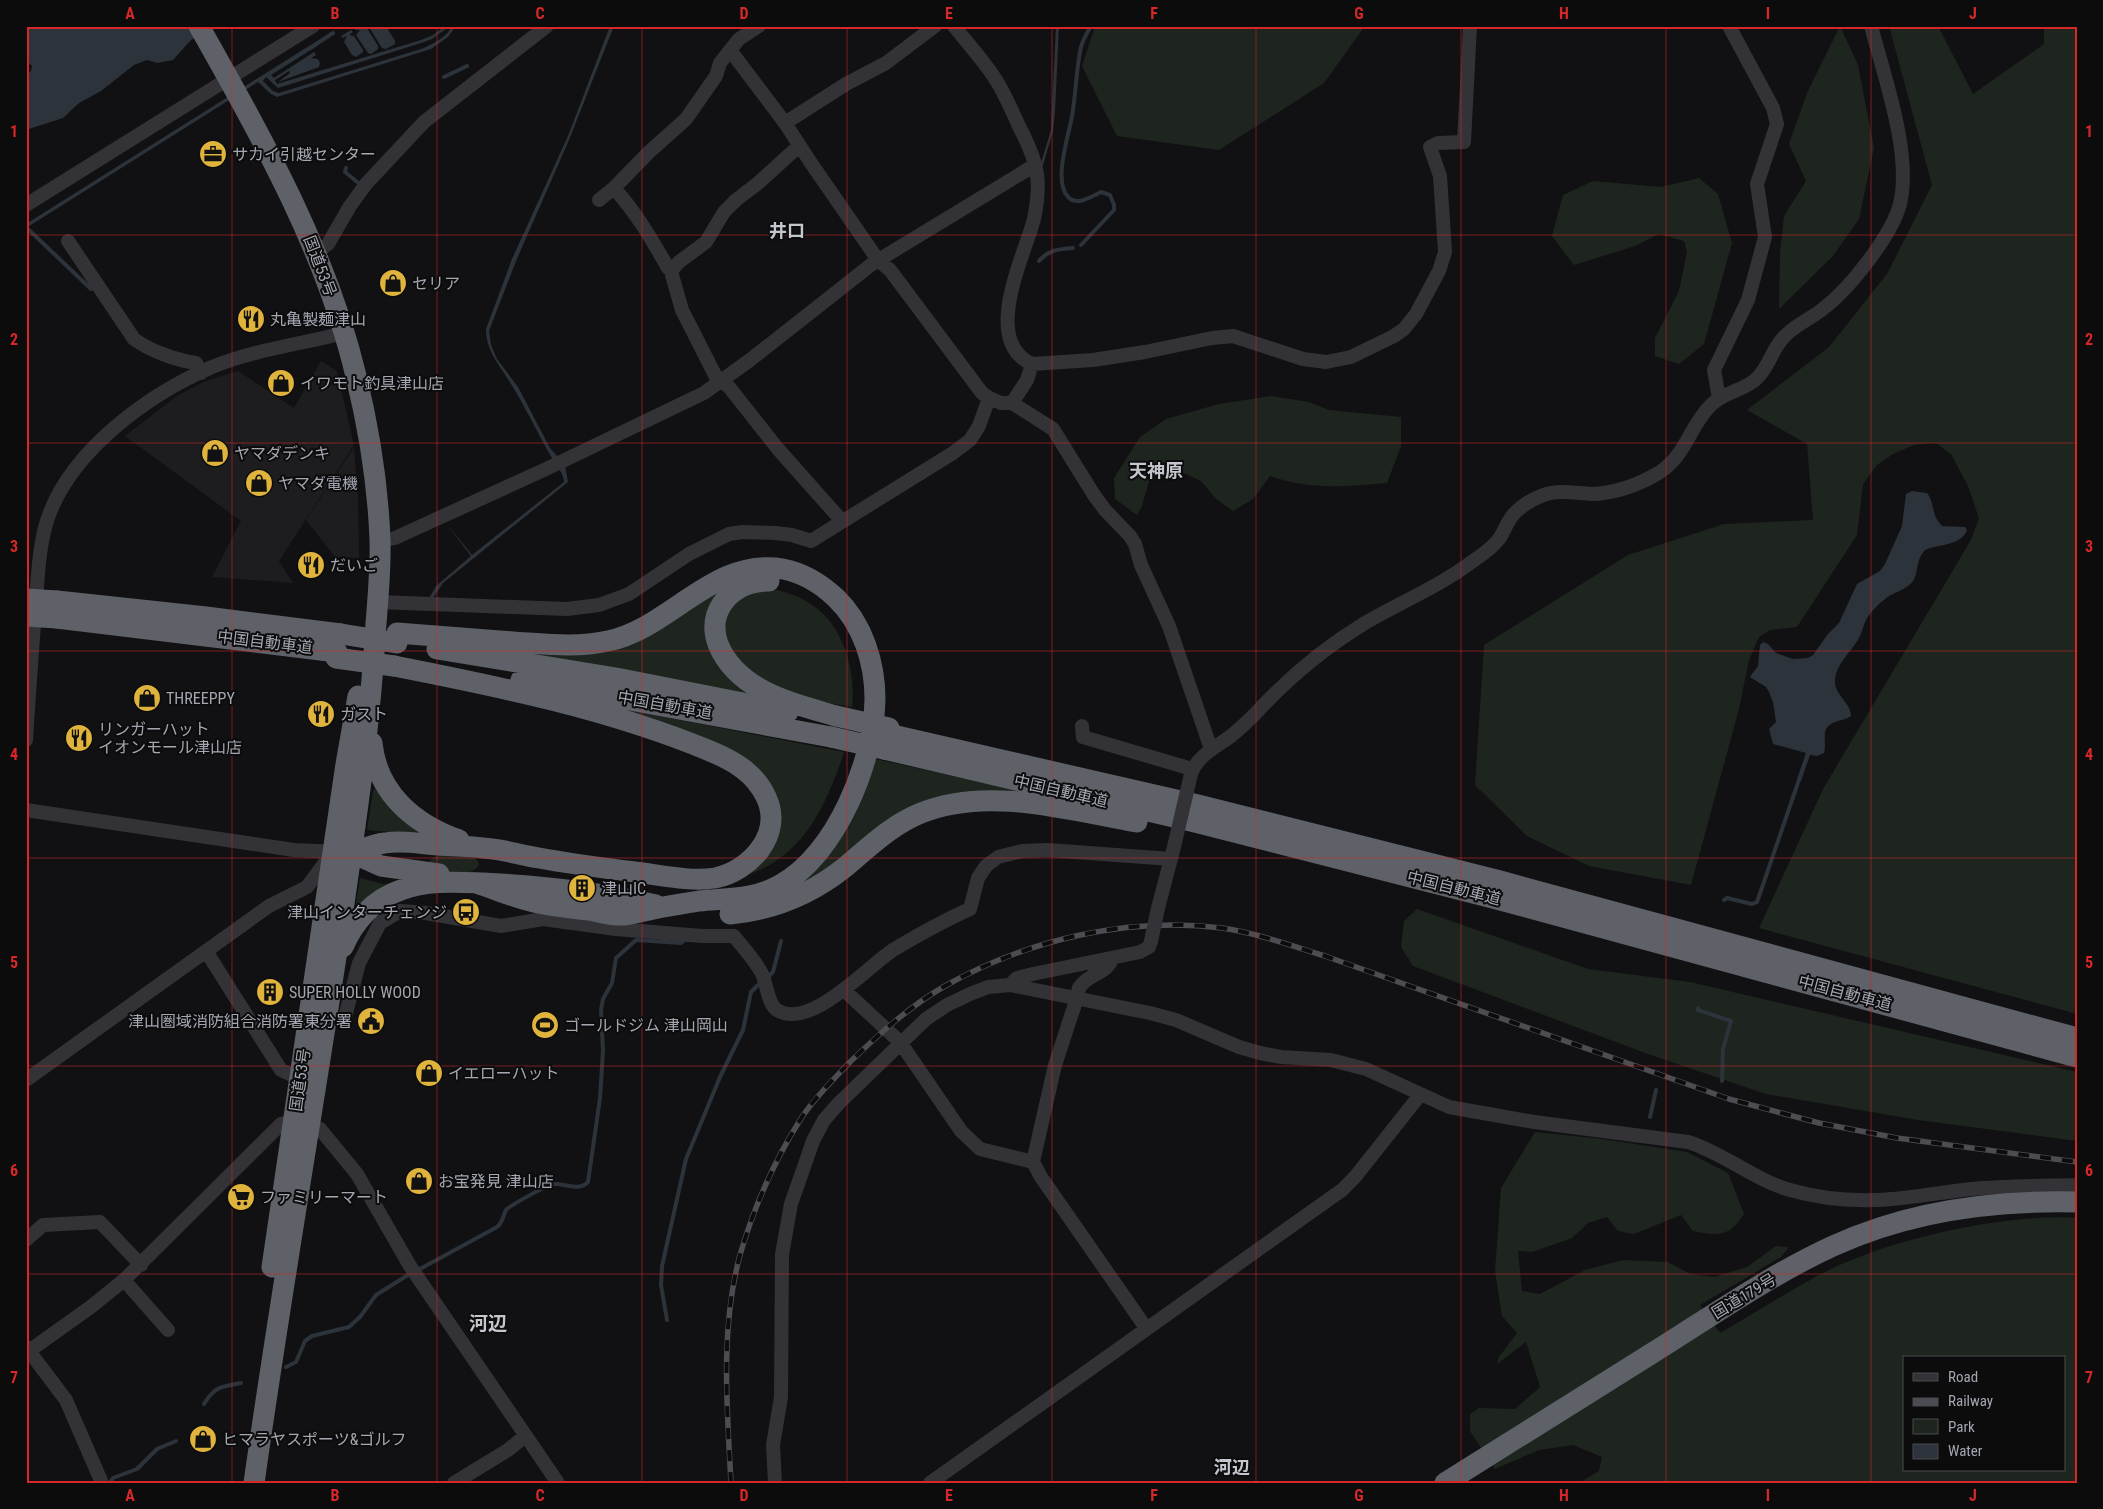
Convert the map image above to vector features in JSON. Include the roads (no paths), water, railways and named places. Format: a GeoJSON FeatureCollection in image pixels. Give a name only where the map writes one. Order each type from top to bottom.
{"type":"FeatureCollection","features":[{"type":"Feature","properties":{"kind":"highway","name":"国道53号"},"geometry":{"type":"LineString","coordinates":[[199,26],[266,143],[316,253],[344,333],[356,375],[367,427],[380,541],[371,700],[300,1079],[302,1123],[254,1483]]}},
{"type":"Feature","properties":{"kind":"highway"},"geometry":{"type":"LineString","coordinates":[[396,650],[606,642],[642,629],[714,582],[742,571],[757,568],[785,569],[800,574],[827,590],[850,615],[867,647],[872,664],[875,702],[869,741],[856,783],[841,818],[823,847],[792,878],[766,892],[738,899],[707,901],[622,915]]}},
{"type":"Feature","properties":{"kind":"highway"},"geometry":{"type":"LineString","coordinates":[[476,883],[534,902],[622,915],[707,901],[772,874],[799,854],[826,815],[843,776],[856,734],[860,700],[857,666],[846,634],[829,609],[817,599],[804,591],[775,581],[751,583],[729,596],[717,614],[715,631],[720,647],[735,670],[758,688],[834,725]]}},
{"type":"Feature","properties":{"kind":"highway","name":"中国自動車道"},"geometry":{"type":"LineString","coordinates":[[26,599],[57,609],[206,626],[625,680],[887,737],[1060,772],[1208,807],[1500,881],[2077,1038]]}},
{"type":"Feature","properties":{"kind":"highway","name":"中国自動車道"},"geometry":{"type":"LineString","coordinates":[[26,616],[57,609]]}},
{"type":"Feature","properties":{"kind":"highway","name":"国道53号"},"geometry":{"type":"LineString","coordinates":[[239,1483],[302,1123],[331,993],[358,699],[377,610]]}},
{"type":"Feature","properties":{"kind":"highway"},"geometry":{"type":"LineString","coordinates":[[371,700],[373,755],[377,769],[392,795],[406,811],[426,826],[458,840],[485,848],[541,858],[674,877],[714,878],[730,873],[748,862],[762,848],[768,837],[772,814],[763,790],[745,770],[733,762],[632,722],[521,693],[396,650]]}},
{"type":"Feature","properties":{"kind":"highway","name":"中国自動車道"},"geometry":{"type":"LineString","coordinates":[[887,737],[1195,822],[1493,898],[2077,1057]]}},
{"type":"Feature","properties":{"kind":"highway"},"geometry":{"type":"LineString","coordinates":[[437,845],[496,856],[537,872],[626,884],[756,910],[797,898],[828,880],[877,840],[906,820],[935,808],[966,801],[1020,802],[1314,853]]}},
{"type":"Feature","properties":{"kind":"highway"},"geometry":{"type":"LineString","coordinates":[[343,852],[385,843],[485,848],[537,872]]}},
{"type":"Feature","properties":{"kind":"highway"},"geometry":{"type":"LineString","coordinates":[[343,852],[381,866],[476,883],[624,906],[664,907]]}},
{"type":"Feature","properties":{"kind":"highway"},"geometry":{"type":"LineString","coordinates":[[412,871],[485,878],[537,872]]}},
{"type":"Feature","properties":{"kind":"highway"},"geometry":{"type":"LineString","coordinates":[[331,993],[343,946],[349,932],[364,913],[399,890],[444,882],[476,883],[537,872]]}},
{"type":"Feature","properties":{"kind":"highway"},"geometry":{"type":"LineString","coordinates":[[626,884],[674,877],[707,901]]}},
{"type":"Feature","properties":{"kind":"highway"},"geometry":{"type":"LineString","coordinates":[[626,884],[664,907]]}},
{"type":"Feature","properties":{"kind":"highway","name":"国道179号"},"geometry":{"type":"LineString","coordinates":[[1445,1483],[1751,1291],[1834,1246],[1916,1217],[1964,1208],[2031,1201],[2077,1202]]}},
{"type":"Feature","properties":{"kind":"street"},"geometry":{"type":"LineString","coordinates":[[26,205],[227,76],[313,26]]}},
{"type":"Feature","properties":{"kind":"street"},"geometry":{"type":"LineString","coordinates":[[316,253],[328,244],[350,206],[366,184],[424,122],[547,26]]}},
{"type":"Feature","properties":{"kind":"street"},"geometry":{"type":"LineString","coordinates":[[599,200],[686,119],[703,98],[716,76],[720,63],[741,30],[759,26]]}},
{"type":"Feature","properties":{"kind":"street"},"geometry":{"type":"LineString","coordinates":[[785,123],[846,84],[886,63],[935,26]]}},
{"type":"Feature","properties":{"kind":"street"},"geometry":{"type":"LineString","coordinates":[[954,26],[995,78],[1030,148],[1035,164],[1038,189],[1037,205],[1011,294],[1007,330],[1010,342],[1016,352],[1024,360],[1032,364],[1093,360],[1145,352],[1212,338],[1233,336],[1304,359],[1326,362],[1351,357],[1394,336],[1404,329],[1416,314],[1439,271],[1445,252],[1440,176],[1430,147],[1438,143],[1464,142],[1470,26]]}},
{"type":"Feature","properties":{"kind":"street"},"geometry":{"type":"LineString","coordinates":[[1719,398],[1714,370],[1748,300],[1765,237],[1757,184],[1777,124],[1773,108],[1729,26]]}},
{"type":"Feature","properties":{"kind":"street"},"geometry":{"type":"LineString","coordinates":[[1010,985],[1017,978],[1112,959],[1140,952],[1149,947],[1191,772],[1211,749],[1244,726],[1289,678],[1321,653],[1365,623],[1444,580],[1489,549],[1500,538],[1512,515],[1525,504],[1542,495],[1561,491],[1594,494],[1614,492],[1660,472],[1685,447],[1702,417],[1719,398],[1752,383],[1766,370],[1782,339],[1793,328],[1828,306],[1855,276],[1889,229],[1900,204],[1903,155],[1871,26]]}},
{"type":"Feature","properties":{"kind":"street"},"geometry":{"type":"LineString","coordinates":[[730,50],[785,123],[878,260],[890,270],[982,393],[1001,403],[1012,404],[1053,429],[1104,510],[1130,536],[1135,544],[1140,565],[1169,626],[1211,749]]}},
{"type":"Feature","properties":{"kind":"street"},"geometry":{"type":"LineString","coordinates":[[799,146],[724,212],[706,242],[679,262],[672,270],[672,275],[682,310],[715,375],[729,387],[778,449],[842,521]]}},
{"type":"Feature","properties":{"kind":"street"},"geometry":{"type":"LineString","coordinates":[[380,541],[396,538],[704,393],[878,260],[1035,164]]}},
{"type":"Feature","properties":{"kind":"street"},"geometry":{"type":"LineString","coordinates":[[614,188],[643,223],[668,268],[672,270]]}},
{"type":"Feature","properties":{"kind":"street"},"geometry":{"type":"LineString","coordinates":[[68,241],[134,339],[142,344],[196,363],[201,373]]}},
{"type":"Feature","properties":{"kind":"street"},"geometry":{"type":"LineString","coordinates":[[26,740],[33,566],[56,499],[81,460],[100,440],[145,406],[177,385],[212,367],[240,358],[344,333]]}},
{"type":"Feature","properties":{"kind":"street"},"geometry":{"type":"LineString","coordinates":[[1012,404],[1027,380],[1032,364]]}},
{"type":"Feature","properties":{"kind":"street"},"geometry":{"type":"LineString","coordinates":[[377,610],[567,609],[599,605],[629,594],[689,554],[729,534],[775,532],[810,541],[953,453],[970,440],[978,426],[989,398]]}},
{"type":"Feature","properties":{"kind":"street"},"geometry":{"type":"LineString","coordinates":[[1082,726],[1083,737],[1191,772]]}},
{"type":"Feature","properties":{"kind":"street"},"geometry":{"type":"LineString","coordinates":[[26,810],[294,850],[343,852]]}},
{"type":"Feature","properties":{"kind":"street"},"geometry":{"type":"LineString","coordinates":[[345,1017],[359,963],[367,947],[380,923],[400,911],[426,913],[501,926],[543,919],[616,929],[702,936],[734,936],[762,974],[772,1003],[777,1010],[790,1014],[803,1014],[845,991],[891,952],[933,926],[970,909],[978,878],[986,866],[998,857],[1022,851],[1048,850],[1172,855]]}},
{"type":"Feature","properties":{"kind":"street"},"geometry":{"type":"LineString","coordinates":[[26,1080],[269,906],[308,887],[343,852]]}},
{"type":"Feature","properties":{"kind":"street"},"geometry":{"type":"LineString","coordinates":[[206,951],[281,1070],[300,1079]]}},
{"type":"Feature","properties":{"kind":"street"},"geometry":{"type":"LineString","coordinates":[[1112,959],[1107,968],[1091,976],[1079,988],[1055,1065],[1033,1162],[1041,1178],[1146,1328]]}},
{"type":"Feature","properties":{"kind":"street"},"geometry":{"type":"LineString","coordinates":[[775,1483],[773,1445],[781,1396],[782,1254],[791,1204],[813,1142],[824,1120],[900,1042],[926,1019],[946,1005],[988,987],[1010,985],[1150,1012],[1176,1020],[1239,1047],[1260,1053],[1331,1060],[1366,1069],[1449,1107],[1478,1114],[1688,1142],[1703,1146],[1733,1161],[1764,1180],[1789,1190],[1820,1197],[1889,1200],[1972,1189],[2077,1185]]}},
{"type":"Feature","properties":{"kind":"street"},"geometry":{"type":"LineString","coordinates":[[845,991],[900,1042],[961,1131],[974,1143],[980,1148],[1033,1162]]}},
{"type":"Feature","properties":{"kind":"street"},"geometry":{"type":"LineString","coordinates":[[930,1483],[1342,1190],[1355,1177],[1420,1095]]}},
{"type":"Feature","properties":{"kind":"street"},"geometry":{"type":"LineString","coordinates":[[102,1483],[66,1400],[28,1349],[92,1306],[141,1265],[281,1124],[302,1123],[320,1129],[357,1174],[410,1266],[558,1483]]}},
{"type":"Feature","properties":{"kind":"street"},"geometry":{"type":"LineString","coordinates":[[26,1240],[42,1225],[100,1222],[141,1265]]}},
{"type":"Feature","properties":{"kind":"street"},"geometry":{"type":"LineString","coordinates":[[124,1280],[168,1330]]}},
{"type":"Feature","properties":{"kind":"street"},"geometry":{"type":"LineString","coordinates":[[454,1483],[508,1450],[525,1436]]}},
{"type":"Feature","properties":{"kind":"water"},"geometry":{"type":"Polygon","coordinates":[[[29,26],[212,26],[190,41],[173,60],[157,63],[147,60],[134,65],[101,91],[79,103],[63,118],[26,130],[26,76],[31,71],[32,66],[26,60],[26,28],[29,26]]]}},
{"type":"Feature","properties":{"kind":"water"},"geometry":{"type":"Polygon","coordinates":[[[357,26],[367,28],[378,46],[378,49],[371,54],[368,53],[356,35],[360,30],[354,28],[357,26]]]}},
{"type":"Feature","properties":{"kind":"water"},"geometry":{"type":"Polygon","coordinates":[[[386,26],[395,44],[386,49],[382,48],[369,27],[386,26]]]}},
{"type":"Feature","properties":{"kind":"water"},"geometry":{"type":"Polygon","coordinates":[[[445,26],[450,26],[432,39],[278,88],[266,77],[263,81],[273,91],[279,93],[424,48],[444,36],[452,26],[456,26],[448,37],[431,49],[277,97],[258,82],[26,228],[26,224],[309,46],[317,46],[271,75],[274,78],[314,52],[316,55],[311,58],[318,59],[319,67],[278,82],[290,73],[289,71],[275,80],[277,84],[421,40],[433,35],[445,26]]]}},
{"type":"Feature","properties":{"kind":"water"},"geometry":{"type":"Polygon","coordinates":[[[610,26],[614,26],[569,140],[516,261],[489,331],[491,345],[497,359],[518,387],[550,448],[565,465],[568,482],[443,583],[432,600],[428,600],[436,586],[471,556],[446,523],[472,555],[564,482],[561,473],[516,393],[494,358],[488,345],[486,329],[512,259],[568,136],[610,26]]]}},
{"type":"Feature","properties":{"kind":"water"},"geometry":{"type":"Polygon","coordinates":[[[1056,26],[1059,26],[1055,112],[1053,131],[1041,172],[1044,203],[1042,203],[1038,164],[1040,166],[1051,130],[1056,26]]]}},
{"type":"Feature","properties":{"kind":"water"},"geometry":{"type":"Polygon","coordinates":[[[351,30],[353,32],[349,35],[354,36],[363,50],[356,57],[352,55],[344,42],[347,36],[343,38],[341,36],[351,30]]]}},
{"type":"Feature","properties":{"kind":"water"},"geometry":{"type":"Polygon","coordinates":[[[1912,491],[1927,493],[1936,517],[1942,526],[1965,527],[1967,530],[1955,542],[1925,550],[1920,558],[1913,581],[1907,587],[1887,597],[1868,617],[1859,638],[1840,664],[1836,676],[1836,687],[1851,716],[1832,723],[1826,729],[1824,753],[1817,756],[1810,755],[1801,781],[1797,779],[1806,753],[1773,744],[1769,729],[1776,722],[1773,702],[1766,687],[1750,677],[1758,666],[1760,645],[1763,642],[1768,644],[1776,653],[1793,659],[1808,658],[1813,655],[1828,634],[1839,623],[1857,584],[1880,571],[1885,564],[1902,526],[1906,494],[1912,491]]]}},
{"type":"Feature","properties":{"kind":"waterway"},"geometry":{"type":"LineString","coordinates":[[1081,245],[1114,210],[1110,195],[1101,192],[1085,200],[1073,200],[1064,191],[1062,182],[1063,158],[1072,116],[1079,56],[1083,41],[1091,26]]}},
{"type":"Feature","properties":{"kind":"waterway"},"geometry":{"type":"LineString","coordinates":[[310,48],[333,33]]}},
{"type":"Feature","properties":{"kind":"waterway"},"geometry":{"type":"LineString","coordinates":[[444,77],[467,66]]}},
{"type":"Feature","properties":{"kind":"waterway"},"geometry":{"type":"LineString","coordinates":[[346,168],[345,172],[361,185]]}},
{"type":"Feature","properties":{"kind":"waterway"},"geometry":{"type":"LineString","coordinates":[[29,230],[91,289]]}},
{"type":"Feature","properties":{"kind":"waterway"},"geometry":{"type":"LineString","coordinates":[[1039,261],[1050,252],[1073,248]]}},
{"type":"Feature","properties":{"kind":"waterway"},"geometry":{"type":"LineString","coordinates":[[1724,900],[1727,898],[1752,904],[1757,902],[1800,777]]}},
{"type":"Feature","properties":{"kind":"waterway"},"geometry":{"type":"LineString","coordinates":[[420,1269],[497,1227],[508,1208],[547,1186],[558,1184],[579,1187],[588,1182],[600,1098],[603,1051],[601,1010],[603,999],[612,983],[616,958],[636,940],[681,943],[685,940]]}},
{"type":"Feature","properties":{"kind":"waterway"},"geometry":{"type":"LineString","coordinates":[[767,978],[773,972],[781,941]]}},
{"type":"Feature","properties":{"kind":"waterway"},"geometry":{"type":"LineString","coordinates":[[667,1320],[661,1285],[662,1266],[686,1159],[720,1077],[743,1030],[751,992],[761,982]]}},
{"type":"Feature","properties":{"kind":"waterway"},"geometry":{"type":"LineString","coordinates":[[1698,1008],[1698,1010],[1731,1021],[1723,1049],[1722,1081]]}},
{"type":"Feature","properties":{"kind":"waterway"},"geometry":{"type":"LineString","coordinates":[[1650,1117],[1656,1090]]}},
{"type":"Feature","properties":{"kind":"waterway"},"geometry":{"type":"LineString","coordinates":[[286,1367],[296,1362],[305,1341],[312,1336],[349,1327],[360,1317],[376,1295],[408,1275]]}},
{"type":"Feature","properties":{"kind":"waterway"},"geometry":{"type":"LineString","coordinates":[[204,1404],[215,1390],[241,1383]]}},
{"type":"Feature","properties":{"kind":"waterway"},"geometry":{"type":"LineString","coordinates":[[110,1483],[113,1478],[137,1469],[157,1449],[176,1441]]}},
{"type":"Feature","properties":{"kind":"railway"},"geometry":{"type":"LineString","coordinates":[[731,1483],[726,1368],[727,1340],[734,1283],[740,1255],[759,1201],[774,1166],[802,1117],[825,1088],[850,1062],[919,1002],[945,986],[1010,956],[1044,944],[1079,935],[1115,929],[1186,925],[1222,928],[1248,933],[1325,956],[1729,1099],[1819,1123],[1897,1138],[2077,1162]]}},
{"type":"Feature","properties":{"kind":"place","name":"サカイ引越センター"},"geometry":{"type":"Point","coordinates":[213,154]}},
{"type":"Feature","properties":{"kind":"place","name":"セリア"},"geometry":{"type":"Point","coordinates":[393,283]}},
{"type":"Feature","properties":{"kind":"place","name":"丸亀製麺津山"},"geometry":{"type":"Point","coordinates":[251,319]}},
{"type":"Feature","properties":{"kind":"place","name":"イワモト釣具津山店"},"geometry":{"type":"Point","coordinates":[281,383]}},
{"type":"Feature","properties":{"kind":"place","name":"ヤマダデンキ"},"geometry":{"type":"Point","coordinates":[215,453]}},
{"type":"Feature","properties":{"kind":"place","name":"ヤマダ電機"},"geometry":{"type":"Point","coordinates":[259,483]}},
{"type":"Feature","properties":{"kind":"place","name":"だいご"},"geometry":{"type":"Point","coordinates":[311,565]}},
{"type":"Feature","properties":{"kind":"place","name":"THREEPPY"},"geometry":{"type":"Point","coordinates":[147,698]}},
{"type":"Feature","properties":{"kind":"place","name":"ガスト"},"geometry":{"type":"Point","coordinates":[321,714]}},
{"type":"Feature","properties":{"kind":"place","name":"リンガーハット イオンモール津山店"},"geometry":{"type":"Point","coordinates":[79,738]}},
{"type":"Feature","properties":{"kind":"place","name":"津山IC"},"geometry":{"type":"Point","coordinates":[582,888]}},
{"type":"Feature","properties":{"kind":"place","name":"津山インターチェンジ"},"geometry":{"type":"Point","coordinates":[466,912]}},
{"type":"Feature","properties":{"kind":"place","name":"SUPER HOLLY WOOD"},"geometry":{"type":"Point","coordinates":[270,992]}},
{"type":"Feature","properties":{"kind":"place","name":"津山圏域消防組合消防署東分署"},"geometry":{"type":"Point","coordinates":[371,1021]}},
{"type":"Feature","properties":{"kind":"place","name":"ゴールドジム 津山岡山"},"geometry":{"type":"Point","coordinates":[545,1025]}},
{"type":"Feature","properties":{"kind":"place","name":"イエローハット"},"geometry":{"type":"Point","coordinates":[429,1073]}},
{"type":"Feature","properties":{"kind":"place","name":"お宝発見 津山店"},"geometry":{"type":"Point","coordinates":[419,1181]}},
{"type":"Feature","properties":{"kind":"place","name":"ファミリーマート"},"geometry":{"type":"Point","coordinates":[241,1197]}},
{"type":"Feature","properties":{"kind":"place","name":"ヒマラヤスポーツ&ゴルフ"},"geometry":{"type":"Point","coordinates":[203,1439]}},
{"type":"Feature","properties":{"kind":"district","name":"井口"},"geometry":{"type":"Point","coordinates":[787,230]}},
{"type":"Feature","properties":{"kind":"district","name":"天神原"},"geometry":{"type":"Point","coordinates":[1156,470]}},
{"type":"Feature","properties":{"kind":"district","name":"河辺"},"geometry":{"type":"Point","coordinates":[488,1323]}},
{"type":"Feature","properties":{"kind":"district","name":"河辺"},"geometry":{"type":"Point","coordinates":[1232,1467]}}]}
